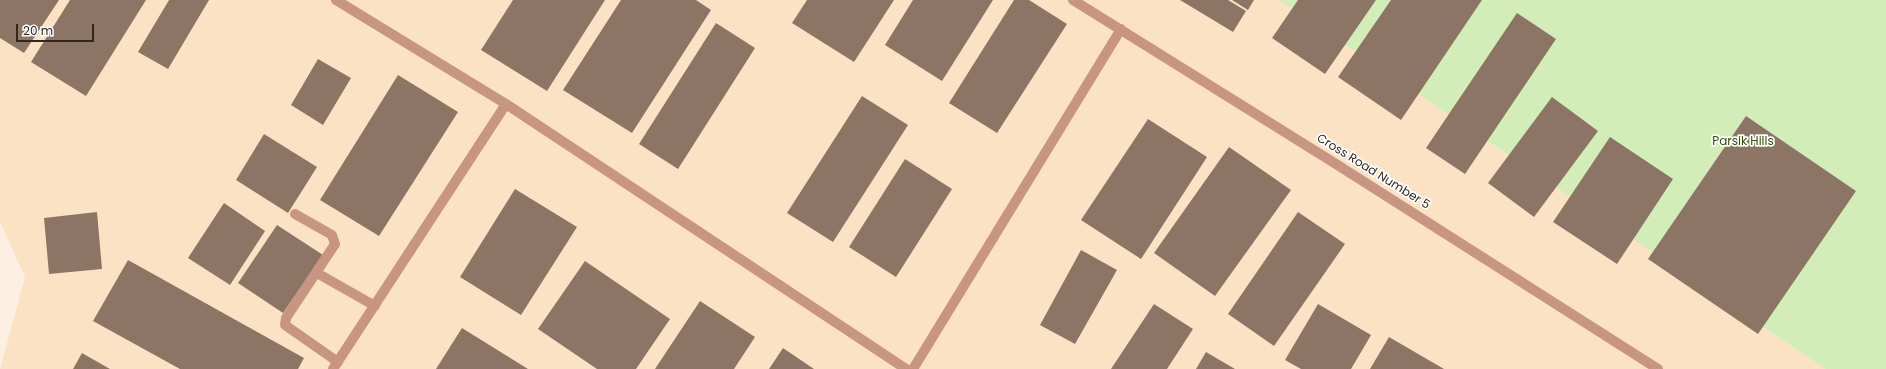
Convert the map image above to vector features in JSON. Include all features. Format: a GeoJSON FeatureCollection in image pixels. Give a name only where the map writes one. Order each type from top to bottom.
{"type":"FeatureCollection","features":[{"type":"Feature","properties":{"kind":"street"},"geometry":{"type":"LineString","coordinates":[[336,0],[506,104],[906,369]]}},
{"type":"Feature","properties":{"kind":"street","name":"Cross Road Number 5"},"geometry":{"type":"LineString","coordinates":[[1073,0],[1343,168],[1658,369]]}},
{"type":"Feature","properties":{"kind":"street"},"geometry":{"type":"LineString","coordinates":[[913,369],[1121,30]]}},
{"type":"Feature","properties":{"kind":"street"},"geometry":{"type":"LineString","coordinates":[[296,214],[332,235],[335,239],[334,248],[286,318],[285,325],[336,366],[506,104]]}},
{"type":"Feature","properties":{"kind":"street"},"geometry":{"type":"LineString","coordinates":[[317,273],[375,306]]}},
{"type":"Feature","properties":{"kind":"shaded area"},"geometry":{"type":"Polygon","coordinates":[[[0,0],[1279,0],[1825,369],[0,369],[25,277],[0,222],[0,0]]]}},
{"type":"Feature","properties":{"kind":"green space","name":"Parsik Hills"},"geometry":{"type":"Polygon","coordinates":[[[1279,0],[1886,0],[1886,369],[1825,369],[1279,0]]]}},
{"type":"Feature","properties":{"kind":"building"},"geometry":{"type":"Polygon","coordinates":[[[0,0],[59,0],[24,53],[0,38],[0,0]]]}},
{"type":"Feature","properties":{"kind":"building"},"geometry":{"type":"Polygon","coordinates":[[[70,0],[146,0],[86,96],[31,62],[70,0]]]}},
{"type":"Feature","properties":{"kind":"building"},"geometry":{"type":"Polygon","coordinates":[[[169,0],[209,0],[168,69],[138,52],[169,0]]]}},
{"type":"Feature","properties":{"kind":"building"},"geometry":{"type":"Polygon","coordinates":[[[513,0],[605,0],[547,91],[481,50],[513,0]]]}},
{"type":"Feature","properties":{"kind":"building"},"geometry":{"type":"Polygon","coordinates":[[[621,0],[696,0],[711,10],[632,133],[563,90],[621,0]]]}},
{"type":"Feature","properties":{"kind":"building"},"geometry":{"type":"Polygon","coordinates":[[[807,0],[894,0],[854,62],[792,23],[807,0]]]}},
{"type":"Feature","properties":{"kind":"building"},"geometry":{"type":"Polygon","coordinates":[[[913,0],[993,0],[942,81],[885,45],[913,0]]]}},
{"type":"Feature","properties":{"kind":"building"},"geometry":{"type":"Polygon","coordinates":[[[1014,0],[1029,0],[1067,24],[997,133],[949,103],[1014,0]]]}},
{"type":"Feature","properties":{"kind":"building"},"geometry":{"type":"Polygon","coordinates":[[[1180,0],[1228,0],[1246,11],[1233,32],[1180,0]]]}},
{"type":"Feature","properties":{"kind":"building"},"geometry":{"type":"Polygon","coordinates":[[[1232,0],[1254,0],[1248,10],[1232,0]]]}},
{"type":"Feature","properties":{"kind":"building"},"geometry":{"type":"Polygon","coordinates":[[[1298,0],[1376,0],[1325,74],[1272,38],[1298,0]]]}},
{"type":"Feature","properties":{"kind":"building"},"geometry":{"type":"Polygon","coordinates":[[[1391,0],[1482,0],[1401,120],[1338,77],[1391,0]]]}},
{"type":"Feature","properties":{"kind":"building"},"geometry":{"type":"Polygon","coordinates":[[[1517,13],[1556,39],[1465,174],[1426,148],[1517,13]]]}},
{"type":"Feature","properties":{"kind":"building"},"geometry":{"type":"Polygon","coordinates":[[[716,23],[755,48],[678,169],[639,144],[716,23]]]}},
{"type":"Feature","properties":{"kind":"building"},"geometry":{"type":"Polygon","coordinates":[[[318,59],[351,78],[323,125],[291,105],[318,59]]]}},
{"type":"Feature","properties":{"kind":"building"},"geometry":{"type":"Polygon","coordinates":[[[398,75],[458,112],[379,236],[320,200],[398,75]]]}},
{"type":"Feature","properties":{"kind":"building"},"geometry":{"type":"Polygon","coordinates":[[[862,96],[908,125],[833,242],[787,213],[862,96]]]}},
{"type":"Feature","properties":{"kind":"building"},"geometry":{"type":"Polygon","coordinates":[[[1552,97],[1598,131],[1534,217],[1488,183],[1552,97]]]}},
{"type":"Feature","properties":{"kind":"building"},"geometry":{"type":"Polygon","coordinates":[[[1746,116],[1856,191],[1758,334],[1648,259],[1746,116]]]}},
{"type":"Feature","properties":{"kind":"building"},"geometry":{"type":"Polygon","coordinates":[[[1148,119],[1207,157],[1141,259],[1081,220],[1148,119]]]}},
{"type":"Feature","properties":{"kind":"building"},"geometry":{"type":"Polygon","coordinates":[[[264,134],[317,167],[288,213],[236,180],[264,134]]]}},
{"type":"Feature","properties":{"kind":"building"},"geometry":{"type":"Polygon","coordinates":[[[1610,137],[1673,179],[1617,264],[1553,222],[1610,137]]]}},
{"type":"Feature","properties":{"kind":"building"},"geometry":{"type":"Polygon","coordinates":[[[1229,147],[1291,190],[1215,296],[1154,253],[1229,147]]]}},
{"type":"Feature","properties":{"kind":"building"},"geometry":{"type":"Polygon","coordinates":[[[905,159],[952,189],[896,277],[849,247],[905,159]]]}},
{"type":"Feature","properties":{"kind":"building"},"geometry":{"type":"Polygon","coordinates":[[[515,189],[577,227],[521,315],[460,277],[515,189]]]}},
{"type":"Feature","properties":{"kind":"building"},"geometry":{"type":"Polygon","coordinates":[[[224,203],[265,231],[230,285],[188,258],[224,203]]]}},
{"type":"Feature","properties":{"kind":"building"},"geometry":{"type":"Polygon","coordinates":[[[97,212],[102,269],[49,274],[44,218],[97,212]]]}},
{"type":"Feature","properties":{"kind":"building"},"geometry":{"type":"Polygon","coordinates":[[[1298,212],[1345,244],[1274,346],[1228,314],[1298,212]]]}},
{"type":"Feature","properties":{"kind":"building"},"geometry":{"type":"Polygon","coordinates":[[[277,225],[323,255],[283,313],[238,283],[277,225]]]}},
{"type":"Feature","properties":{"kind":"building"},"geometry":{"type":"Polygon","coordinates":[[[1081,250],[1117,270],[1075,344],[1040,325],[1081,250]]]}},
{"type":"Feature","properties":{"kind":"building"},"geometry":{"type":"Polygon","coordinates":[[[128,260],[304,358],[298,369],[180,369],[93,321],[128,260]]]}},
{"type":"Feature","properties":{"kind":"building"},"geometry":{"type":"Polygon","coordinates":[[[585,261],[670,319],[636,369],[597,369],[538,329],[585,261]]]}},
{"type":"Feature","properties":{"kind":"building"},"geometry":{"type":"Polygon","coordinates":[[[700,301],[755,337],[734,369],[655,369],[700,301]]]}},
{"type":"Feature","properties":{"kind":"building"},"geometry":{"type":"Polygon","coordinates":[[[1154,304],[1193,329],[1167,369],[1111,369],[1154,304]]]}},
{"type":"Feature","properties":{"kind":"building"},"geometry":{"type":"Polygon","coordinates":[[[1318,304],[1371,335],[1351,369],[1301,369],[1285,360],[1318,304]]]}},
{"type":"Feature","properties":{"kind":"building"},"geometry":{"type":"Polygon","coordinates":[[[462,328],[528,369],[436,369],[462,328]]]}},
{"type":"Feature","properties":{"kind":"building"},"geometry":{"type":"Polygon","coordinates":[[[1389,337],[1444,369],[1370,369],[1389,337]]]}},
{"type":"Feature","properties":{"kind":"building"},"geometry":{"type":"Polygon","coordinates":[[[783,348],[814,369],[769,369],[783,348]]]}},
{"type":"Feature","properties":{"kind":"building"},"geometry":{"type":"Polygon","coordinates":[[[1206,352],[1235,369],[1196,369],[1206,352]]]}},
{"type":"Feature","properties":{"kind":"building"},"geometry":{"type":"Polygon","coordinates":[[[82,353],[110,369],[73,369],[82,353]]]}}]}
